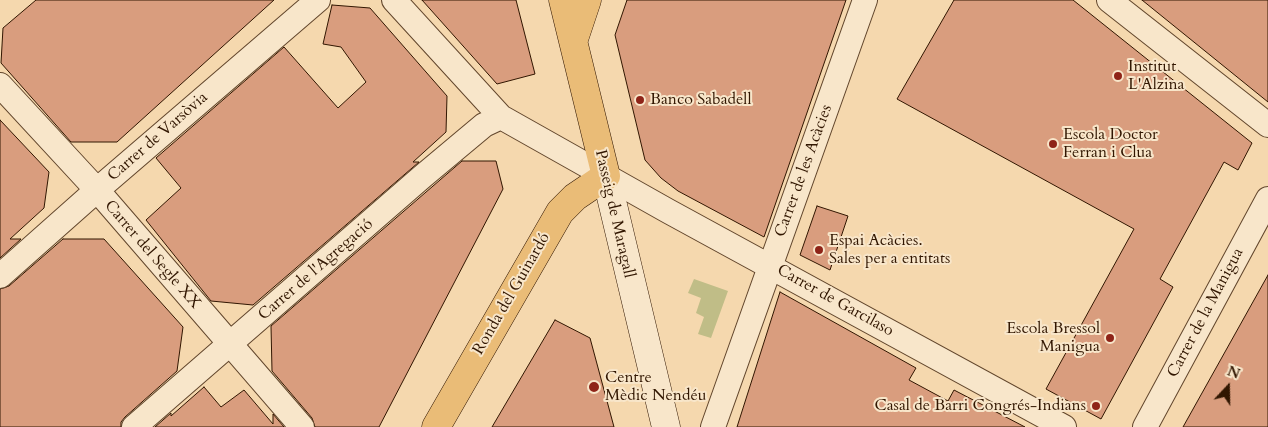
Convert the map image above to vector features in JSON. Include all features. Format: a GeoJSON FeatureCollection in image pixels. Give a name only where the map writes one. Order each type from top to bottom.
{"type":"FeatureCollection","features":[{"type":"Feature","properties":{"kind":"main road","name":"Passeig de Maragall"},"geometry":{"type":"LineString","coordinates":[[563,0],[574,39],[666,427]]}},
{"type":"Feature","properties":{"kind":"main road"},"geometry":{"type":"LineString","coordinates":[[574,39],[587,0]]}},
{"type":"Feature","properties":{"kind":"main road","name":"Ronda del Guinardó"},"geometry":{"type":"LineString","coordinates":[[436,427],[560,212],[575,197],[606,176]]}},
{"type":"Feature","properties":{"kind":"street","name":"Carrer de Varsòvia"},"geometry":{"type":"LineString","coordinates":[[0,276],[318,0]]}},
{"type":"Feature","properties":{"kind":"street","name":"Carrer de Garcilaso"},"geometry":{"type":"LineString","coordinates":[[394,0],[501,117],[1064,427]]}},
{"type":"Feature","properties":{"kind":"street","name":"Carrer de les Acàcies"},"geometry":{"type":"LineString","coordinates":[[713,427],[865,0]]}},
{"type":"Feature","properties":{"kind":"street"},"geometry":{"type":"LineString","coordinates":[[1109,0],[1268,125]]}},
{"type":"Feature","properties":{"kind":"street","name":"Carrer del Segle XX"},"geometry":{"type":"LineString","coordinates":[[0,85],[97,190],[302,427]]}},
{"type":"Feature","properties":{"kind":"street","name":"Carrer de l'Agregació"},"geometry":{"type":"LineString","coordinates":[[134,427],[423,176],[484,125],[501,117]]}},
{"type":"Feature","properties":{"kind":"street","name":"Carrer de la Manigua"},"geometry":{"type":"LineString","coordinates":[[1145,427],[1268,199]]}},
{"type":"Feature","properties":{"kind":"shaded area"},"geometry":{"type":"Polygon","coordinates":[[[694,279],[728,291],[711,338],[698,334],[704,317],[696,313],[701,298],[688,293],[694,279]]]}},
{"type":"Feature","properties":{"kind":"building"},"geometry":{"type":"Polygon","coordinates":[[[36,0],[274,0],[117,142],[71,142],[1,63],[3,28],[36,0]]]}},
{"type":"Feature","properties":{"kind":"building"},"geometry":{"type":"Polygon","coordinates":[[[422,0],[516,0],[535,74],[497,84],[422,0]]]}},
{"type":"Feature","properties":{"kind":"building"},"geometry":{"type":"Polygon","coordinates":[[[627,0],[846,0],[764,237],[678,191],[661,178],[645,160],[615,35],[627,0]]]}},
{"type":"Feature","properties":{"kind":"building"},"geometry":{"type":"Polygon","coordinates":[[[954,0],[1073,0],[1252,143],[1238,170],[1224,162],[1160,279],[1173,287],[1101,419],[1046,389],[1134,229],[897,99],[954,0]]]}},
{"type":"Feature","properties":{"kind":"building"},"geometry":{"type":"Polygon","coordinates":[[[1142,0],[1268,0],[1268,102],[1142,0]]]}},
{"type":"Feature","properties":{"kind":"building"},"geometry":{"type":"Polygon","coordinates":[[[332,5],[370,8],[447,96],[446,132],[413,162],[419,162],[253,305],[211,301],[146,220],[181,188],[156,158],[284,47],[338,108],[366,82],[341,47],[323,44],[332,5]]]}},
{"type":"Feature","properties":{"kind":"building"},"geometry":{"type":"Polygon","coordinates":[[[0,120],[49,172],[44,208],[10,239],[21,239],[0,258],[0,120]]]}},
{"type":"Feature","properties":{"kind":"building"},"geometry":{"type":"Polygon","coordinates":[[[462,161],[496,161],[503,189],[379,427],[315,427],[312,418],[272,371],[271,326],[462,161]]]}},
{"type":"Feature","properties":{"kind":"building","name":"Espai Acàcies. Sales per a entitats"},"geometry":{"type":"Polygon","coordinates":[[[817,206],[848,216],[830,270],[800,255],[817,206]]]}},
{"type":"Feature","properties":{"kind":"building"},"geometry":{"type":"Polygon","coordinates":[[[63,239],[104,239],[183,327],[177,371],[125,417],[121,422],[121,427],[0,427],[0,289],[9,286],[63,239]]]}},
{"type":"Feature","properties":{"kind":"building"},"geometry":{"type":"Polygon","coordinates":[[[1268,275],[1268,427],[1183,427],[1268,275]]]}},
{"type":"Feature","properties":{"kind":"building"},"geometry":{"type":"Polygon","coordinates":[[[780,292],[916,368],[909,380],[948,401],[954,390],[1025,427],[737,427],[780,292]]]}},
{"type":"Feature","properties":{"kind":"building"},"geometry":{"type":"Polygon","coordinates":[[[555,320],[590,338],[614,427],[492,427],[555,320]]]}},
{"type":"Feature","properties":{"kind":"building"},"geometry":{"type":"Polygon","coordinates":[[[204,387],[221,407],[244,390],[273,424],[273,414],[284,427],[155,427],[171,413],[171,416],[204,387]]]}},
{"type":"Feature","properties":{"kind":"place","name":"Institut L'Alzina"},"geometry":{"type":"Point","coordinates":[1118,76]}},
{"type":"Feature","properties":{"kind":"place","name":"Banco Sabadell"},"geometry":{"type":"Point","coordinates":[640,100]}},
{"type":"Feature","properties":{"kind":"place","name":"Escola Doctor Ferran i Clua"},"geometry":{"type":"Point","coordinates":[1053,144]}},
{"type":"Feature","properties":{"kind":"place","name":"Espai Acàcies. Sales per a entitats"},"geometry":{"type":"Point","coordinates":[819,250]}},
{"type":"Feature","properties":{"kind":"place","name":"Escola Bressol Manigua"},"geometry":{"type":"Point","coordinates":[1110,338]}},
{"type":"Feature","properties":{"kind":"place","name":"Centre Mèdic Nendéu"},"geometry":{"type":"Point","coordinates":[594,387]}},
{"type":"Feature","properties":{"kind":"place","name":"Casal de Barri Congrés-Indians"},"geometry":{"type":"Point","coordinates":[1096,406]}}]}
